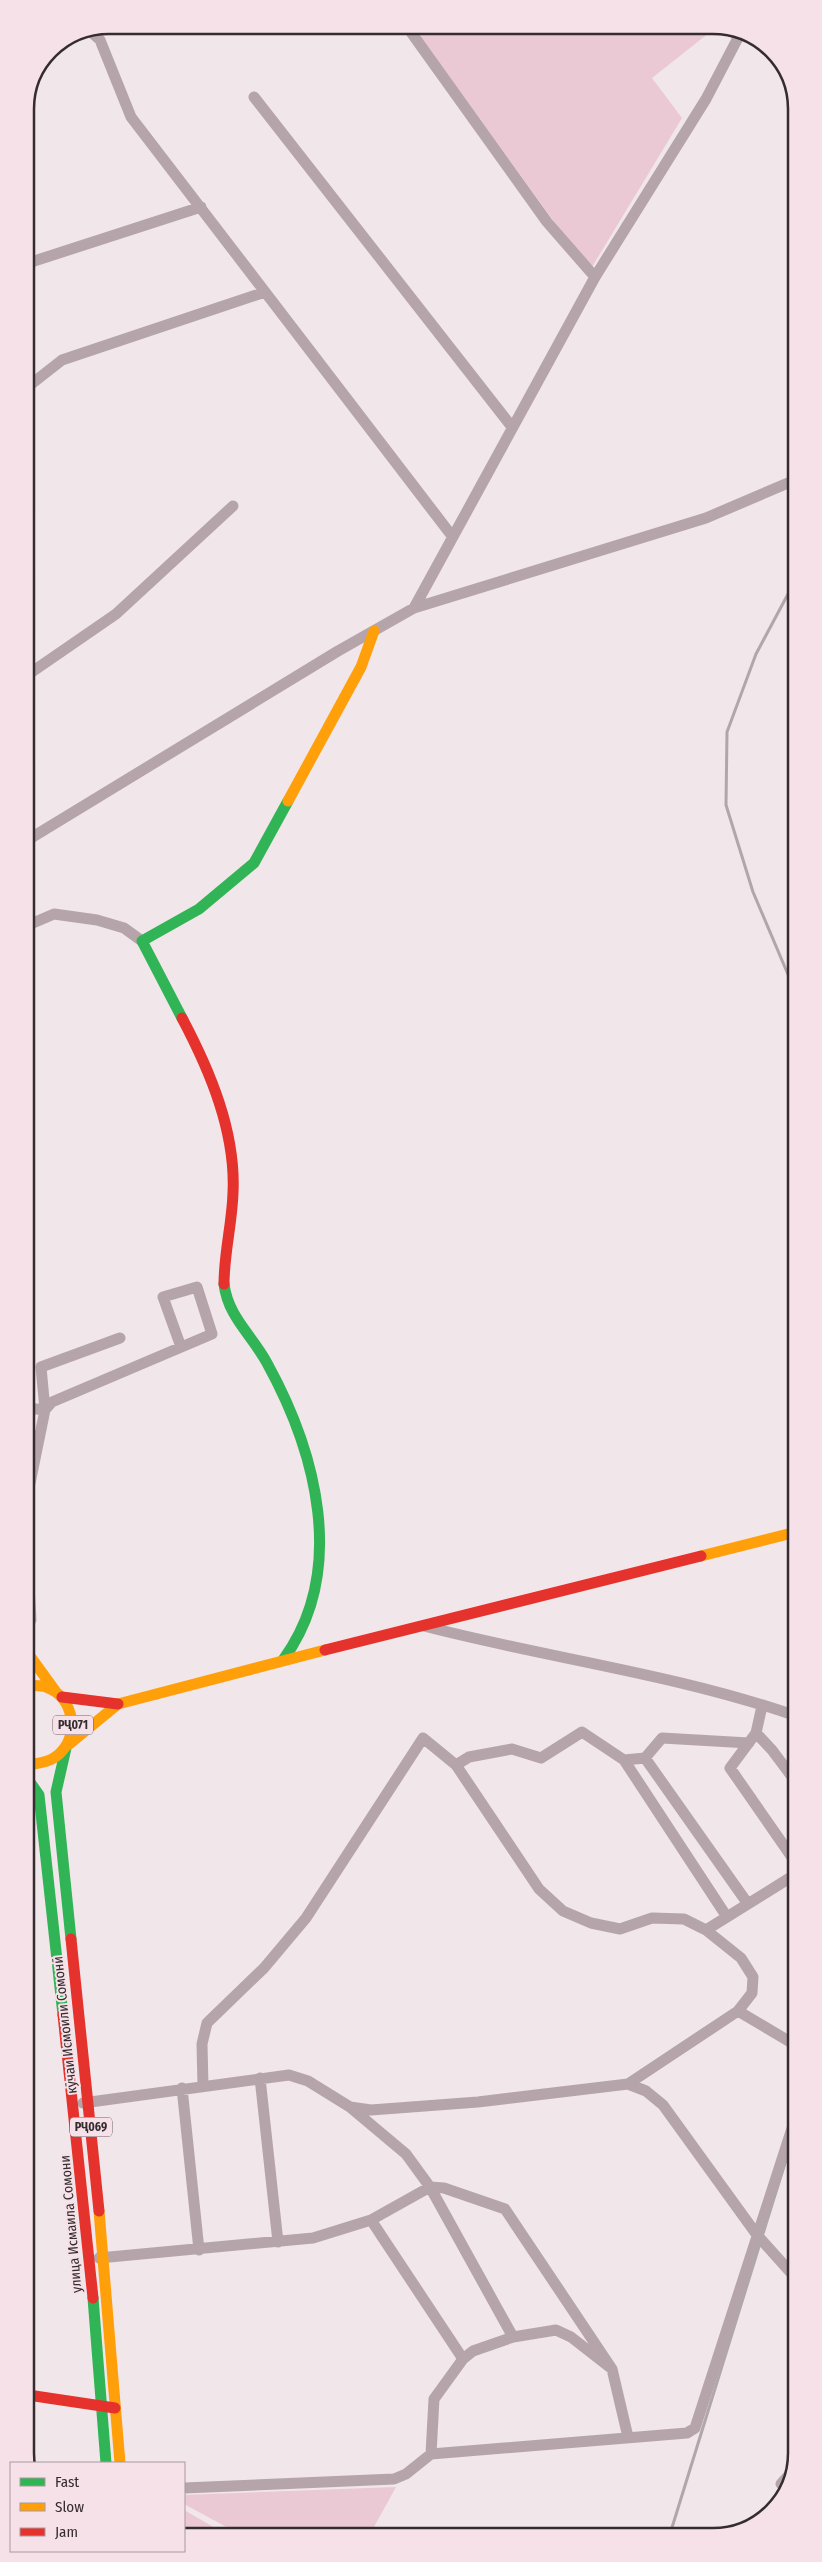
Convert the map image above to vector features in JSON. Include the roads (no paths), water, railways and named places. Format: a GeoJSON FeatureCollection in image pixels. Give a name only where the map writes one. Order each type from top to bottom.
{"type":"FeatureCollection","features":[{"type":"Feature","properties":{"kind":"street"},"geometry":{"type":"LineString","coordinates":[[412,34],[547,222],[595,277]]}},
{"type":"Feature","properties":{"kind":"street"},"geometry":{"type":"LineString","coordinates":[[94,35],[100,40],[132,117],[452,536]]}},
{"type":"Feature","properties":{"kind":"street"},"geometry":{"type":"LineString","coordinates":[[414,608],[595,277],[706,99],[738,38]]}},
{"type":"Feature","properties":{"kind":"street"},"geometry":{"type":"LineString","coordinates":[[254,97],[512,427]]}},
{"type":"Feature","properties":{"kind":"street"},"geometry":{"type":"LineString","coordinates":[[34,261],[201,207]]}},
{"type":"Feature","properties":{"kind":"street"},"geometry":{"type":"LineString","coordinates":[[34,383],[62,360],[265,292]]}},
{"type":"Feature","properties":{"kind":"street"},"geometry":{"type":"LineString","coordinates":[[34,836],[374,630],[414,608],[706,518],[788,483]]}},
{"type":"Feature","properties":{"kind":"street"},"geometry":{"type":"LineString","coordinates":[[34,670],[116,614],[233,506]]}},
{"type":"Feature","properties":{"kind":"street"},"geometry":{"type":"LineString","coordinates":[[142,941],[199,909],[254,863],[361,667],[374,630]]}},
{"type":"Feature","properties":{"kind":"street"},"geometry":{"type":"LineString","coordinates":[[34,923],[54,914],[97,920],[124,928],[142,941],[196,1046],[227,1126],[233,1178],[225,1266],[226,1302],[268,1363],[292,1414],[317,1502],[321,1547],[314,1590],[299,1637],[283,1660]]}},
{"type":"Feature","properties":{"kind":"street"},"geometry":{"type":"LineString","coordinates":[[45,1410],[52,1402],[212,1334],[198,1287],[164,1297],[181,1347]]}},
{"type":"Feature","properties":{"kind":"street"},"geometry":{"type":"LineString","coordinates":[[34,1464],[45,1410],[41,1367],[120,1338]]}},
{"type":"Feature","properties":{"kind":"street"},"geometry":{"type":"LineString","coordinates":[[34,1409],[45,1410]]}},
{"type":"Feature","properties":{"kind":"street"},"geometry":{"type":"LineString","coordinates":[[67,1746],[103,1714],[118,1704],[283,1660],[788,1534]]}},
{"type":"Feature","properties":{"kind":"street"},"geometry":{"type":"LineString","coordinates":[[422,1626],[491,1643],[691,1684],[788,1714]]}},
{"type":"Feature","properties":{"kind":"street"},"geometry":{"type":"LineString","coordinates":[[34,1661],[59,1694]]}},
{"type":"Feature","properties":{"kind":"street"},"geometry":{"type":"LineString","coordinates":[[34,1686],[46,1687],[59,1694],[118,1704]]}},
{"type":"Feature","properties":{"kind":"street","name":"РҶ071"},"geometry":{"type":"LineString","coordinates":[[34,1764],[49,1762],[67,1746],[73,1733],[73,1720],[69,1707],[59,1694]]}},
{"type":"Feature","properties":{"kind":"street"},"geometry":{"type":"LineString","coordinates":[[762,1706],[752,1738],[730,1768],[788,1851]]}},
{"type":"Feature","properties":{"kind":"street"},"geometry":{"type":"LineString","coordinates":[[456,1765],[469,1757],[512,1749],[541,1758],[582,1732],[624,1760],[727,1917]]}},
{"type":"Feature","properties":{"kind":"street"},"geometry":{"type":"LineString","coordinates":[[203,2086],[202,2044],[207,2023],[264,1968],[306,1918],[423,1738],[456,1765],[538,1888],[564,1911],[591,1923],[620,1929],[652,1918],[684,1919],[706,1930],[741,1958],[753,1977],[752,1993],[738,2011],[628,2084],[478,2102],[371,2110],[350,2106]]}},
{"type":"Feature","properties":{"kind":"street"},"geometry":{"type":"LineString","coordinates":[[624,1760],[645,1758],[662,1738],[752,1738],[772,1750],[788,1771]]}},
{"type":"Feature","properties":{"kind":"street","name":"кӯчаи Исмоили Сомонӣ"},"geometry":{"type":"LineString","coordinates":[[67,1746],[56,1792],[104,2258],[120,2462]]}},
{"type":"Feature","properties":{"kind":"street"},"geometry":{"type":"LineString","coordinates":[[645,1758],[748,1904]]}},
{"type":"Feature","properties":{"kind":"street","name":"улица Исмаила Сомони"},"geometry":{"type":"LineString","coordinates":[[34,1788],[39,1795],[74,2103],[90,2259],[100,2406],[106,2462]]}},
{"type":"Feature","properties":{"kind":"street"},"geometry":{"type":"LineString","coordinates":[[706,1930],[788,1879]]}},
{"type":"Feature","properties":{"kind":"street"},"geometry":{"type":"LineString","coordinates":[[738,2011],[788,2041]]}},
{"type":"Feature","properties":{"kind":"street"},"geometry":{"type":"LineString","coordinates":[[74,2103],[289,2075],[308,2081],[350,2106],[406,2154],[430,2187],[513,2337]]}},
{"type":"Feature","properties":{"kind":"street"},"geometry":{"type":"LineString","coordinates":[[260,2078],[278,2242]]}},
{"type":"Feature","properties":{"kind":"street"},"geometry":{"type":"LineString","coordinates":[[628,2084],[646,2092],[663,2105],[757,2235],[788,2268]]}},
{"type":"Feature","properties":{"kind":"street"},"geometry":{"type":"LineString","coordinates":[[182,2088],[198,2250]]}},
{"type":"Feature","properties":{"kind":"street"},"geometry":{"type":"LineString","coordinates":[[185,2488],[394,2478],[406,2474],[431,2454],[687,2433],[695,2428],[788,2140]]}},
{"type":"Feature","properties":{"kind":"street"},"geometry":{"type":"LineString","coordinates":[[90,2259],[313,2238],[371,2220],[430,2187],[444,2188],[505,2208],[612,2370],[628,2437]]}},
{"type":"Feature","properties":{"kind":"street"},"geometry":{"type":"LineString","coordinates":[[371,2220],[463,2359]]}},
{"type":"Feature","properties":{"kind":"street"},"geometry":{"type":"LineString","coordinates":[[431,2454],[434,2399],[463,2359],[473,2351],[513,2337],[556,2330],[572,2336],[612,2370]]}},
{"type":"Feature","properties":{"kind":"street"},"geometry":{"type":"LineString","coordinates":[[34,2396],[117,2408]]}},
{"type":"Feature","properties":{"kind":"railway"},"geometry":{"type":"LineString","coordinates":[[788,594],[756,654],[727,732],[726,805],[753,892],[788,974]]}},
{"type":"Feature","properties":{"kind":"railway"},"geometry":{"type":"LineString","coordinates":[[672,2528],[788,2153]]}}]}
